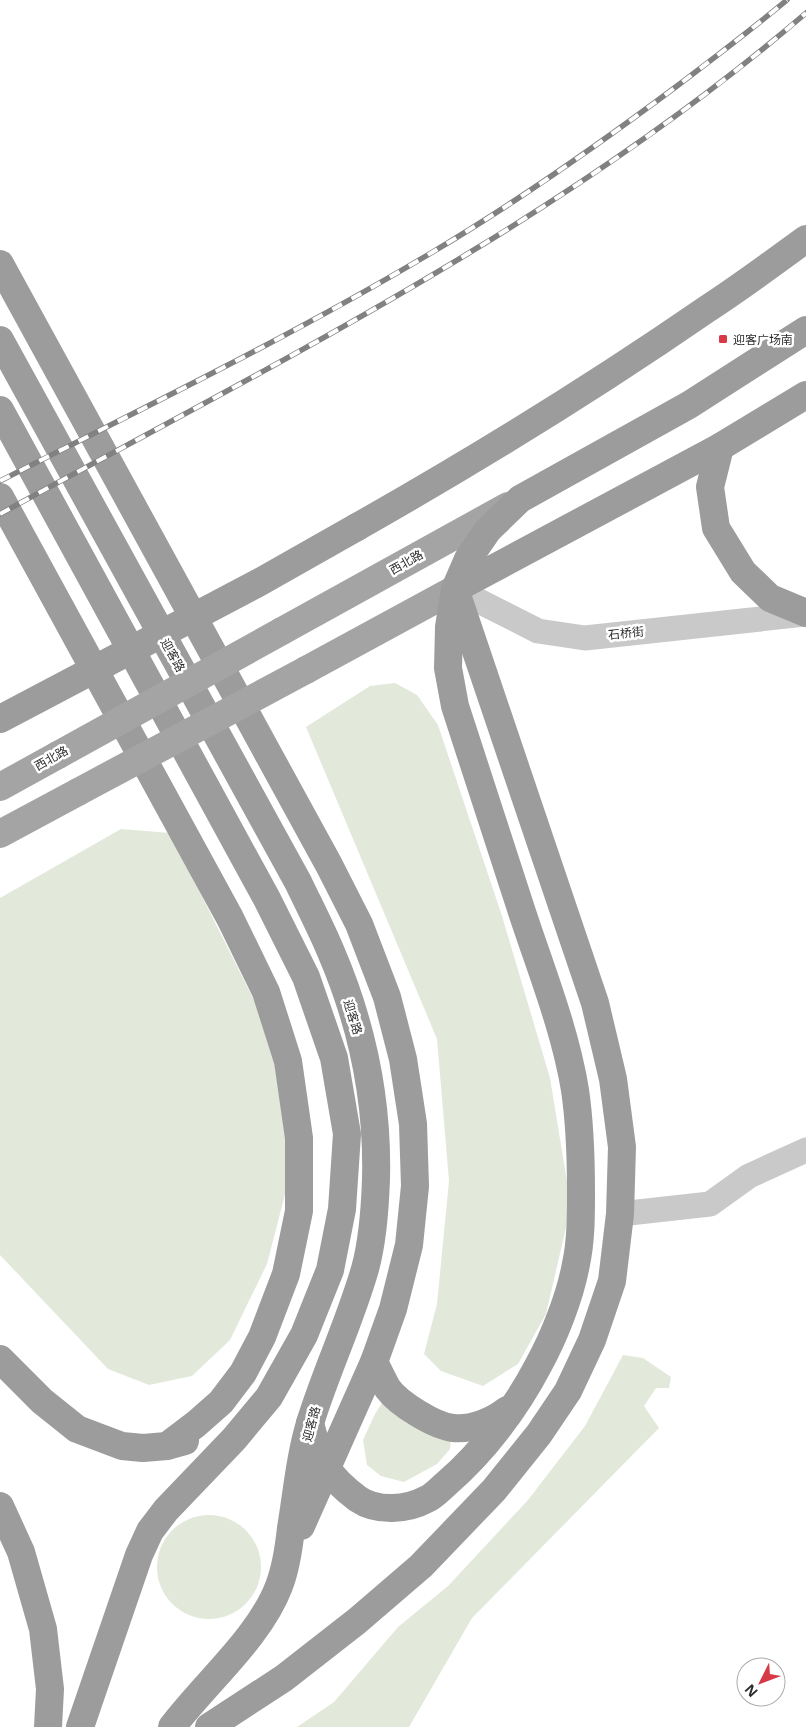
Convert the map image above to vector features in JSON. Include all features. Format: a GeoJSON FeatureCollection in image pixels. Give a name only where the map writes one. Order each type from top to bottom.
{"type":"FeatureCollection","features":[{"type":"Feature","properties":{"kind":"highway"},"geometry":{"type":"LineString","coordinates":[[0,719],[249,587],[440,480],[536,421],[708,309],[806,239]]}},
{"type":"Feature","properties":{"kind":"highway"},"geometry":{"type":"LineString","coordinates":[[0,264],[329,865],[359,924],[387,997],[403,1059],[413,1124],[415,1186],[408,1245],[393,1308],[374,1362],[287,1558]]}},
{"type":"Feature","properties":{"kind":"highway","name":"西北路"},"geometry":{"type":"LineString","coordinates":[[520,499],[690,405],[806,330]]}},
{"type":"Feature","properties":{"kind":"highway","name":"迎客路"},"geometry":{"type":"LineString","coordinates":[[0,340],[298,882],[332,953],[355,1019],[371,1085],[377,1149],[375,1216],[366,1268],[310,1423],[299,1477],[287,1558],[280,1586],[267,1612],[249,1637],[172,1727]]}},
{"type":"Feature","properties":{"kind":"highway"},"geometry":{"type":"LineString","coordinates":[[456,589],[720,447],[806,395]]}},
{"type":"Feature","properties":{"kind":"highway"},"geometry":{"type":"LineString","coordinates":[[0,410],[267,899],[306,977],[334,1058],[347,1134],[342,1209],[330,1270],[304,1335],[269,1397],[234,1439],[166,1510],[150,1531],[139,1555],[80,1727]]}},
{"type":"Feature","properties":{"kind":"highway"},"geometry":{"type":"LineString","coordinates":[[720,447],[710,487],[716,528],[743,572],[770,598],[806,613]]}},
{"type":"Feature","properties":{"kind":"highway"},"geometry":{"type":"LineString","coordinates":[[0,497],[230,918],[266,992],[288,1061],[299,1138],[300,1211],[286,1274],[262,1337],[243,1373],[221,1402],[167,1446]]}},
{"type":"Feature","properties":{"kind":"highway"},"geometry":{"type":"LineString","coordinates":[[310,1423],[316,1446],[326,1470],[342,1487],[365,1503],[390,1508],[410,1506],[429,1499],[458,1474],[485,1444],[514,1405],[538,1366],[560,1319],[576,1264],[581,1209],[581,1148],[575,1089],[559,1025],[455,706],[448,668],[449,627],[456,589],[468,559],[488,530],[520,499]]}},
{"type":"Feature","properties":{"kind":"highway"},"geometry":{"type":"LineString","coordinates":[[209,1727],[284,1678],[357,1621],[421,1566],[494,1490],[539,1434],[568,1391],[592,1340],[612,1281],[620,1214],[622,1147],[613,1079],[594,1003],[456,589]]}},
{"type":"Feature","properties":{"kind":"highway"},"geometry":{"type":"LineString","coordinates":[[0,1358],[42,1401],[77,1429],[122,1446],[143,1448],[167,1446],[201,1438],[234,1423],[269,1397]]}},
{"type":"Feature","properties":{"kind":"highway"},"geometry":{"type":"LineString","coordinates":[[374,1362],[389,1390],[410,1408],[433,1421],[453,1428],[476,1426],[496,1418],[514,1405]]}},
{"type":"Feature","properties":{"kind":"highway"},"geometry":{"type":"LineString","coordinates":[[0,1506],[21,1552],[43,1628],[50,1689],[48,1727]]}},
{"type":"Feature","properties":{"kind":"main road","name":"西北路"},"geometry":{"type":"LineString","coordinates":[[0,787],[520,499]]}},
{"type":"Feature","properties":{"kind":"main road"},"geometry":{"type":"LineString","coordinates":[[0,834],[456,589]]}},
{"type":"Feature","properties":{"kind":"street","name":"石桥街"},"geometry":{"type":"LineString","coordinates":[[456,589],[538,631],[585,638],[806,613]]}},
{"type":"Feature","properties":{"kind":"street"},"geometry":{"type":"LineString","coordinates":[[620,1214],[710,1204],[749,1176],[806,1150]]}},
{"type":"Feature","properties":{"kind":"green space"},"geometry":{"type":"Polygon","coordinates":[[[395,683],[417,695],[438,725],[502,916],[550,1078],[571,1206],[546,1314],[518,1364],[483,1386],[441,1371],[424,1354],[437,1304],[449,1181],[437,1039],[306,727],[370,686],[395,683]]]}},
{"type":"Feature","properties":{"kind":"green space"},"geometry":{"type":"Polygon","coordinates":[[[121,829],[170,833],[267,1026],[285,1099],[290,1175],[267,1264],[230,1340],[192,1376],[149,1385],[108,1369],[0,1255],[0,898],[121,829]]]}},
{"type":"Feature","properties":{"kind":"green space"},"geometry":{"type":"Polygon","coordinates":[[[623,1355],[643,1358],[671,1377],[669,1388],[656,1388],[644,1406],[659,1428],[472,1618],[409,1727],[297,1727],[334,1702],[398,1627],[448,1586],[528,1500],[585,1426],[623,1355]]]}},
{"type":"Feature","properties":{"kind":"green space"},"geometry":{"type":"Polygon","coordinates":[[[384,1400],[451,1438],[450,1449],[437,1464],[404,1482],[381,1476],[367,1465],[363,1440],[384,1400]]]}},
{"type":"Feature","properties":{"kind":"green space"},"geometry":{"type":"Polygon","coordinates":[[[209,1515],[229,1519],[246,1530],[257,1547],[261,1567],[257,1587],[246,1604],[229,1615],[209,1619],[189,1615],[172,1604],[161,1587],[157,1567],[161,1547],[172,1530],[189,1519],[209,1515]]]}},
{"type":"Feature","properties":{"kind":"railway"},"geometry":{"type":"LineString","coordinates":[[0,481],[272,342],[379,284],[463,234],[617,130],[719,54],[787,0]]}},
{"type":"Feature","properties":{"kind":"railway"},"geometry":{"type":"LineString","coordinates":[[0,514],[314,343],[417,284],[518,222],[617,157],[714,88],[806,13]]}},
{"type":"Feature","properties":{"kind":"place","name":"迎客广场南"},"geometry":{"type":"Point","coordinates":[723,339]}}]}
